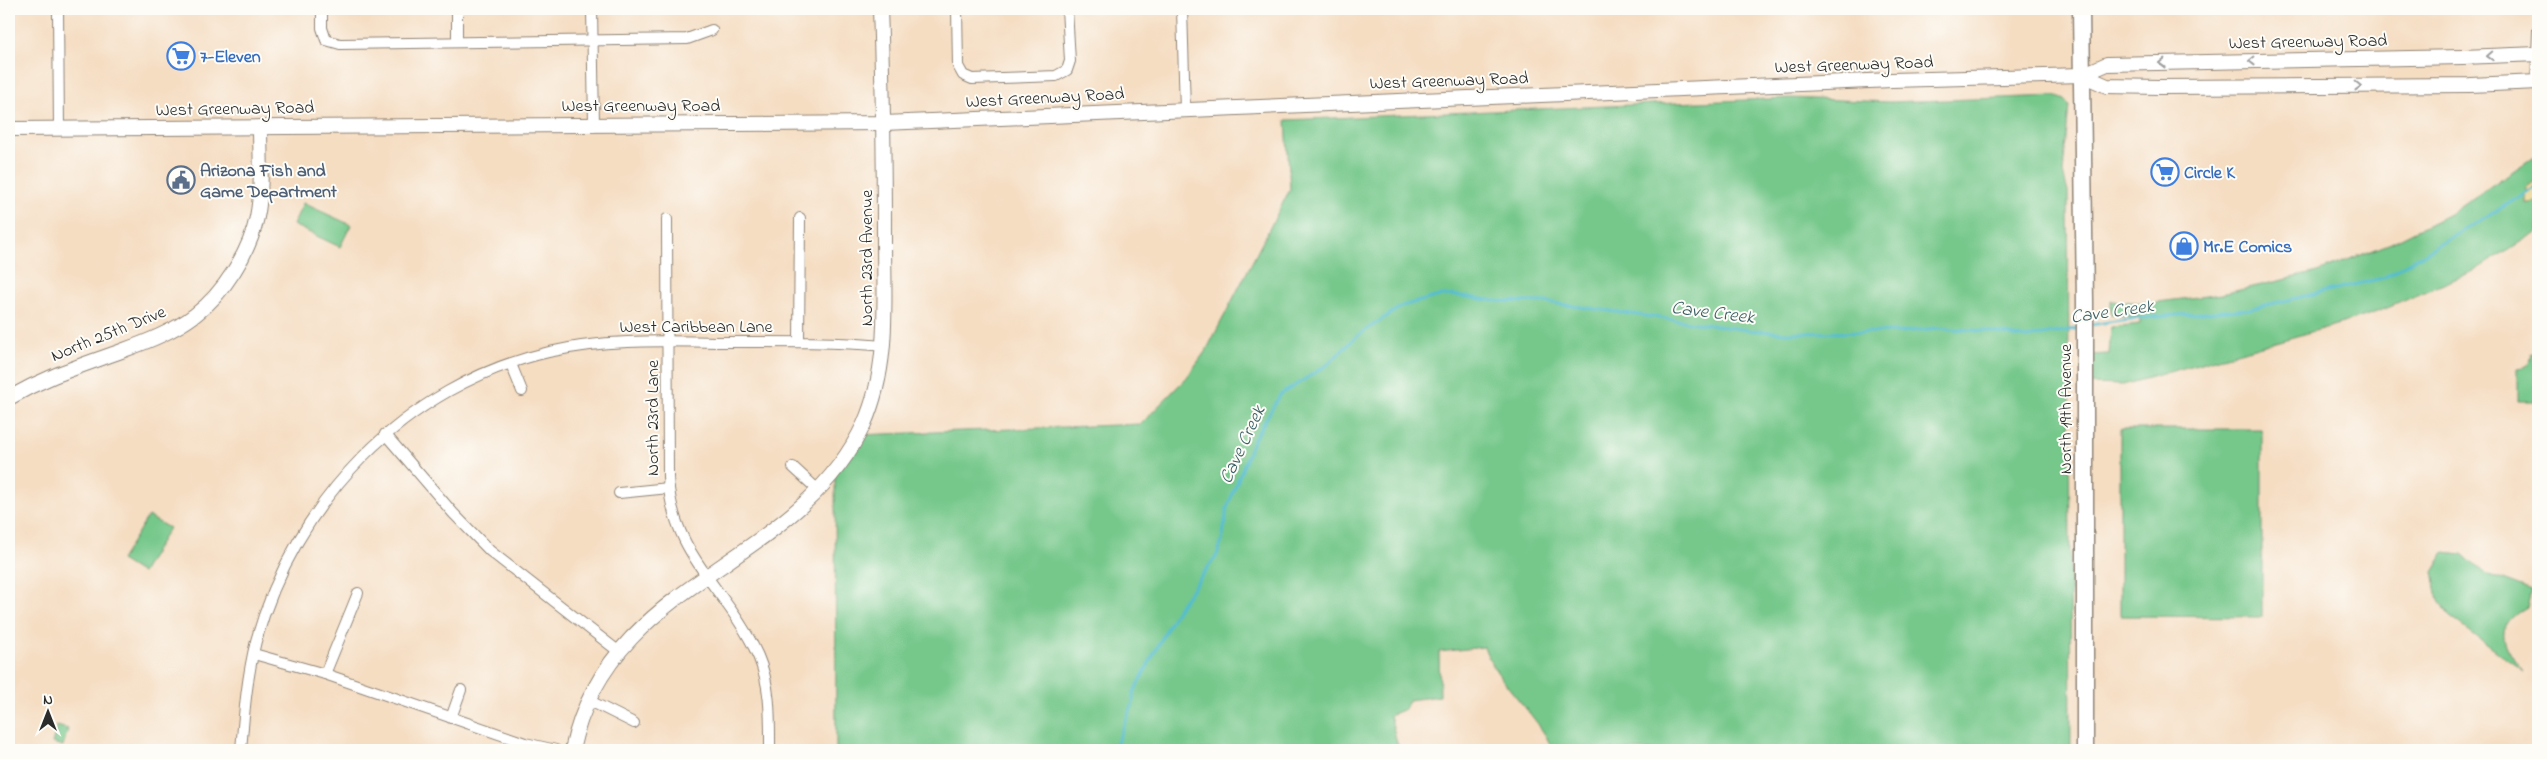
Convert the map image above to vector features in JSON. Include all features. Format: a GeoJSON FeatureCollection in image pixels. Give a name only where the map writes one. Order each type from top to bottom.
{"type":"FeatureCollection","features":[{"type":"Feature","properties":{"kind":"main road","name":"North 23rd Avenue"},"geometry":{"type":"LineString","coordinates":[[572,750],[588,700],[618,651],[654,615],[786,519],[818,490],[848,453],[864,424],[880,374],[884,346],[884,123],[880,9]]}},
{"type":"Feature","properties":{"kind":"main road","name":"North 19th Avenue"},"geometry":{"type":"LineString","coordinates":[[2081,9],[2085,302],[2085,750]]}},
{"type":"Feature","properties":{"kind":"main road","name":"West Greenway Road"},"geometry":{"type":"LineString","coordinates":[[9,130],[260,126],[884,123],[1892,80],[2082,75],[2108,64],[2538,54]]}},
{"type":"Feature","properties":{"kind":"main road","name":"West Greenway Road"},"geometry":{"type":"LineString","coordinates":[[2082,75],[2108,86],[2373,87],[2537,82]]}},
{"type":"Feature","properties":{"kind":"main road","name":"North 25th Drive"},"geometry":{"type":"LineString","coordinates":[[9,398],[59,372],[162,335],[196,314],[222,286],[245,253],[257,217],[260,195],[260,126]]}},
{"type":"Feature","properties":{"kind":"street"},"geometry":{"type":"LineString","coordinates":[[58,9],[59,130]]}},
{"type":"Feature","properties":{"kind":"street"},"geometry":{"type":"LineString","coordinates":[[322,9],[322,28],[326,40],[340,44],[687,39],[712,30]]}},
{"type":"Feature","properties":{"kind":"street"},"geometry":{"type":"LineString","coordinates":[[457,9],[457,41]]}},
{"type":"Feature","properties":{"kind":"street"},"geometry":{"type":"LineString","coordinates":[[592,9],[594,124]]}},
{"type":"Feature","properties":{"kind":"street"},"geometry":{"type":"LineString","coordinates":[[957,9],[958,66],[963,75],[972,79],[1056,76],[1066,70],[1070,62],[1067,9]]}},
{"type":"Feature","properties":{"kind":"street"},"geometry":{"type":"LineString","coordinates":[[1182,9],[1185,110]]}},
{"type":"Feature","properties":{"kind":"street"},"geometry":{"type":"LineString","coordinates":[[2537,82],[2538,30]]}},
{"type":"Feature","properties":{"kind":"street"},"geometry":{"type":"LineString","coordinates":[[800,218],[800,342]]}},
{"type":"Feature","properties":{"kind":"street","name":"North 23rd Lane"},"geometry":{"type":"LineString","coordinates":[[668,219],[669,488],[680,534],[706,577],[742,627],[760,662],[771,710],[770,750]]}},
{"type":"Feature","properties":{"kind":"street","name":"West Caribbean Lane"},"geometry":{"type":"LineString","coordinates":[[241,750],[254,654],[264,615],[293,549],[318,508],[357,462],[386,434],[434,399],[469,380],[511,364],[559,350],[617,342],[800,342],[884,346]]}},
{"type":"Feature","properties":{"kind":"street"},"geometry":{"type":"LineString","coordinates":[[511,364],[522,391]]}},
{"type":"Feature","properties":{"kind":"street"},"geometry":{"type":"LineString","coordinates":[[386,434],[482,544],[618,651]]}},
{"type":"Feature","properties":{"kind":"street"},"geometry":{"type":"LineString","coordinates":[[794,467],[818,490]]}},
{"type":"Feature","properties":{"kind":"street"},"geometry":{"type":"LineString","coordinates":[[619,493],[669,488]]}},
{"type":"Feature","properties":{"kind":"street"},"geometry":{"type":"LineString","coordinates":[[325,674],[358,593]]}},
{"type":"Feature","properties":{"kind":"street"},"geometry":{"type":"LineString","coordinates":[[254,654],[325,674],[525,744],[556,750]]}},
{"type":"Feature","properties":{"kind":"street"},"geometry":{"type":"LineString","coordinates":[[451,718],[461,690]]}},
{"type":"Feature","properties":{"kind":"street"},"geometry":{"type":"LineString","coordinates":[[588,700],[634,723]]}},
{"type":"Feature","properties":{"kind":"green space"},"geometry":{"type":"Polygon","coordinates":[[[2055,96],[2065,100],[2069,105],[2063,174],[2068,192],[2071,750],[1553,750],[1538,724],[1499,675],[1484,647],[1439,652],[1440,696],[1409,700],[1405,709],[1390,715],[1397,743],[1402,750],[836,750],[835,472],[858,435],[1141,424],[1187,377],[1207,349],[1290,189],[1286,120],[1790,98],[1890,102],[2055,96]]]}},
{"type":"Feature","properties":{"kind":"green space"},"geometry":{"type":"Polygon","coordinates":[[[2538,154],[2538,179],[2527,187],[2526,203],[2538,202],[2538,231],[2474,271],[2357,319],[2123,385],[2085,384],[2085,355],[2109,354],[2111,327],[2140,324],[2140,317],[2111,315],[2111,301],[2150,303],[2222,294],[2318,272],[2391,243],[2451,213],[2538,154]]]}},
{"type":"Feature","properties":{"kind":"green space"},"geometry":{"type":"Polygon","coordinates":[[[303,203],[351,225],[340,247],[293,225],[303,203]]]}},
{"type":"Feature","properties":{"kind":"green space"},"geometry":{"type":"Polygon","coordinates":[[[2532,354],[2538,355],[2538,401],[2518,401],[2518,368],[2528,364],[2532,354]]]}},
{"type":"Feature","properties":{"kind":"green space"},"geometry":{"type":"Polygon","coordinates":[[[2120,429],[2262,429],[2262,617],[2120,616],[2120,429]]]}},
{"type":"Feature","properties":{"kind":"green space"},"geometry":{"type":"Polygon","coordinates":[[[148,516],[169,528],[142,573],[121,560],[148,516]]]}},
{"type":"Feature","properties":{"kind":"green space"},"geometry":{"type":"Polygon","coordinates":[[[2445,552],[2462,554],[2484,573],[2532,591],[2527,607],[2508,622],[2504,638],[2506,646],[2524,672],[2449,616],[2437,594],[2433,572],[2445,552]]]}},
{"type":"Feature","properties":{"kind":"green space"},"geometry":{"type":"Polygon","coordinates":[[[57,726],[68,729],[63,746],[52,743],[57,726]]]}},
{"type":"Feature","properties":{"kind":"sand"},"geometry":{"type":"Polygon","coordinates":[[[2538,179],[2538,202],[2526,203],[2527,187],[2538,179]]]}},
{"type":"Feature","properties":{"kind":"waterway","name":"Cave Creek"},"geometry":{"type":"LineString","coordinates":[[2091,325],[2120,320],[2249,309],[2383,278],[2538,186]]}},
{"type":"Feature","properties":{"kind":"waterway","name":"Cave Creek"},"geometry":{"type":"LineString","coordinates":[[1114,750],[1133,703],[1133,694],[1176,611],[1217,555],[1222,541],[1227,508],[1253,441],[1280,395],[1327,365],[1357,336],[1402,306],[1435,297],[1454,295],[1496,301],[1545,302],[1747,330],[1787,333],[1901,332],[1937,328],[1985,331],[2027,338],[2080,328]]}},
{"type":"Feature","properties":{"kind":"place","name":"7-Eleven"},"geometry":{"type":"Point","coordinates":[181,56]}},
{"type":"Feature","properties":{"kind":"place","name":"Circle K"},"geometry":{"type":"Point","coordinates":[2165,172]}},
{"type":"Feature","properties":{"kind":"place","name":"Arizona Fish and Game Department"},"geometry":{"type":"Point","coordinates":[181,180]}},
{"type":"Feature","properties":{"kind":"place","name":"Mr.E Comics"},"geometry":{"type":"Point","coordinates":[2184,246]}}]}
